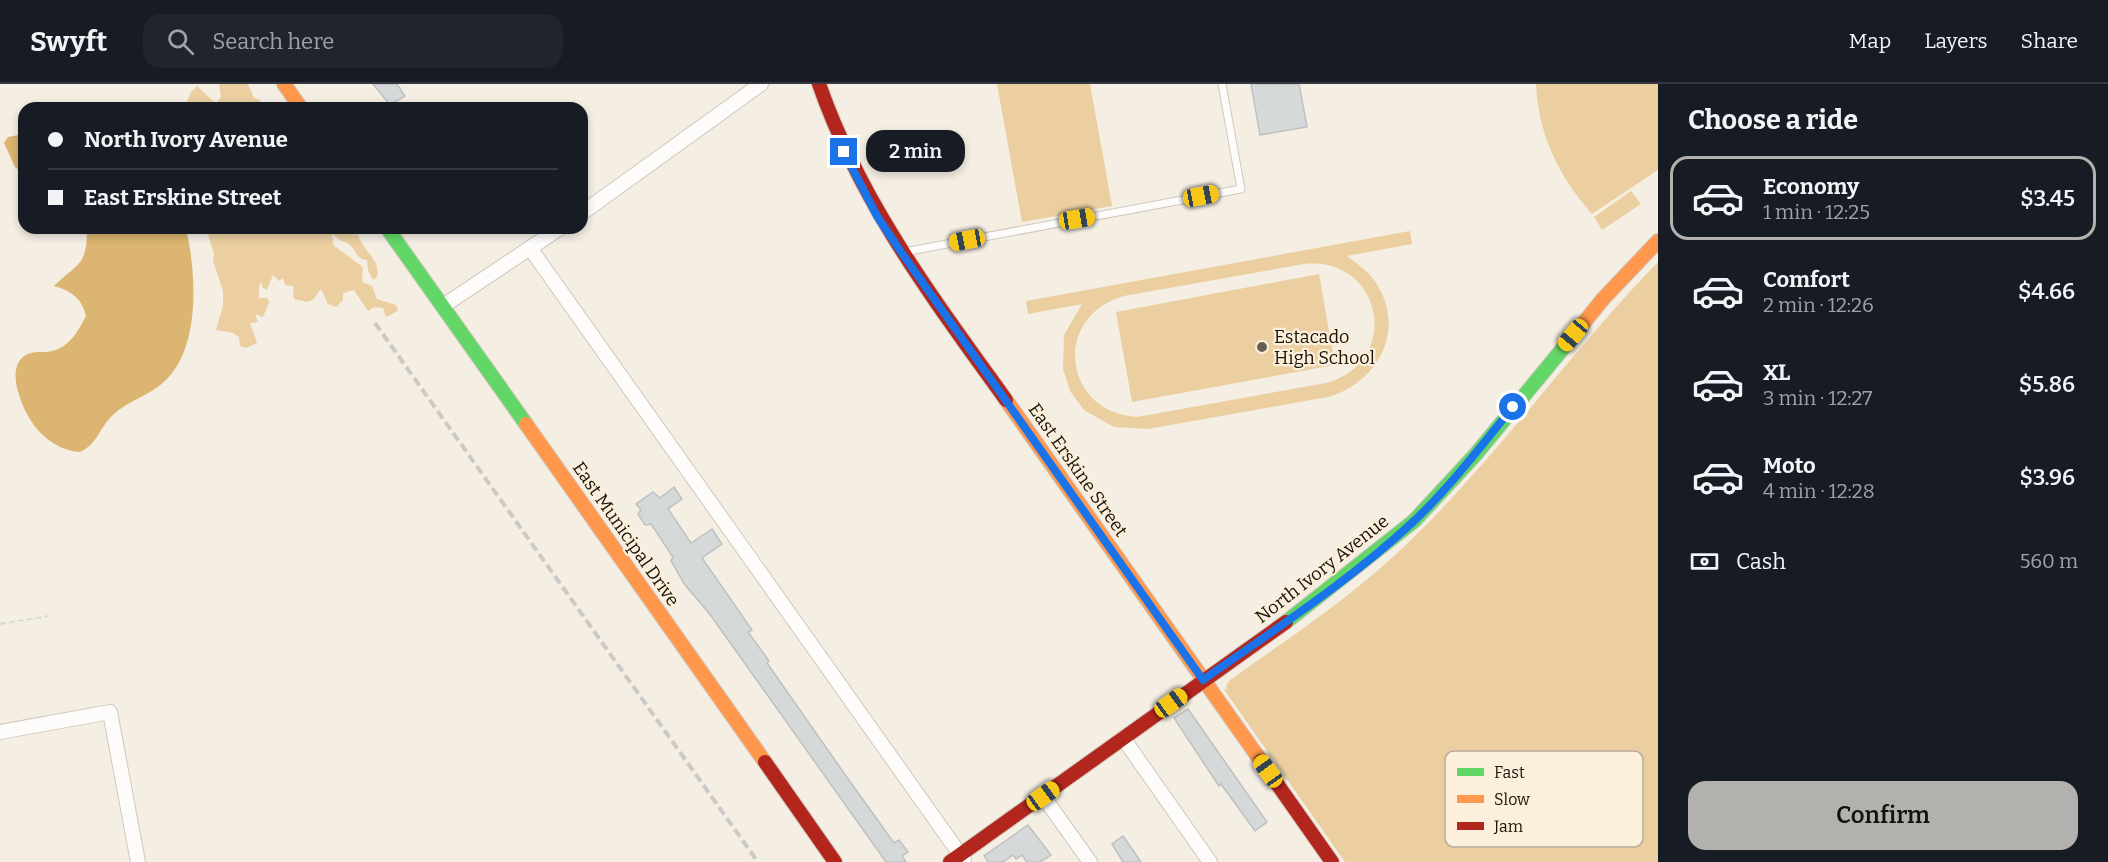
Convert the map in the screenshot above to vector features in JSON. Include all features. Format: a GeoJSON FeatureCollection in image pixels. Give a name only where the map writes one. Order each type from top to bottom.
{"type":"FeatureCollection","features":[{"type":"Feature","properties":{"kind":"street"},"geometry":{"type":"LineString","coordinates":[[284,84],[297,102]]}},
{"type":"Feature","properties":{"kind":"street"},"geometry":{"type":"LineString","coordinates":[[588,209],[761,84]]}},
{"type":"Feature","properties":{"kind":"street","name":"East Erskine Street"},"geometry":{"type":"LineString","coordinates":[[819,84],[844,152],[877,216],[1332,862]]}},
{"type":"Feature","properties":{"kind":"street","name":"East Municipal Drive"},"geometry":{"type":"LineString","coordinates":[[391,234],[835,862]]}},
{"type":"Feature","properties":{"kind":"street"},"geometry":{"type":"LineString","coordinates":[[443,306],[551,234]]}},
{"type":"Feature","properties":{"kind":"street","name":"North Ivory Avenue"},"geometry":{"type":"LineString","coordinates":[[959,860],[1043,796],[1307,607],[1414,521],[1476,454],[1603,299],[1658,241]]}},
{"type":"Feature","properties":{"kind":"street"},"geometry":{"type":"LineString","coordinates":[[530,248],[959,860]]}},
{"type":"Feature","properties":{"kind":"street"},"geometry":{"type":"LineString","coordinates":[[0,732],[110,712],[138,862]]}},
{"type":"Feature","properties":{"kind":"street"},"geometry":{"type":"LineString","coordinates":[[1123,738],[1210,862]]}},
{"type":"Feature","properties":{"kind":"street"},"geometry":{"type":"LineString","coordinates":[[1043,796],[1090,862]]}},
{"type":"Feature","properties":{"kind":"lane"},"geometry":{"type":"LineString","coordinates":[[901,252],[1241,189],[1222,84]]}},
{"type":"Feature","properties":{"kind":"path"},"geometry":{"type":"LineString","coordinates":[[0,624],[49,616]]}},
{"type":"Feature","properties":{"kind":"shaded area"},"geometry":{"type":"Polygon","coordinates":[[[219,84],[248,84],[254,98],[260,102],[217,102],[221,97],[219,84]]]}},
{"type":"Feature","properties":{"kind":"shaded area"},"geometry":{"type":"Polygon","coordinates":[[[997,84],[1090,84],[1112,206],[1022,222],[997,84]]]}},
{"type":"Feature","properties":{"kind":"shaded area"},"geometry":{"type":"Polygon","coordinates":[[[1536,84],[1658,84],[1658,170],[1592,214],[1560,170],[1552,154],[1541,120],[1536,84]]]}},
{"type":"Feature","properties":{"kind":"shaded area"},"geometry":{"type":"Polygon","coordinates":[[[197,86],[214,102],[187,102],[197,86]]]}},
{"type":"Feature","properties":{"kind":"shaded area"},"geometry":{"type":"Polygon","coordinates":[[[18,135],[18,169],[4,143],[8,137],[18,135]]]}},
{"type":"Feature","properties":{"kind":"shaded area"},"geometry":{"type":"Polygon","coordinates":[[[1631,191],[1641,204],[1602,230],[1594,217],[1631,191]]]}},
{"type":"Feature","properties":{"kind":"shaded area"},"geometry":{"type":"Polygon","coordinates":[[[1410,231],[1412,244],[1347,256],[1369,274],[1379,288],[1386,305],[1389,323],[1387,339],[1372,369],[1345,390],[1328,397],[1148,429],[1114,427],[1084,410],[1070,391],[1063,369],[1064,335],[1082,304],[1028,314],[1026,301],[1410,231]],[[1304,264],[1124,296],[1101,307],[1085,323],[1077,342],[1075,362],[1081,382],[1093,399],[1112,411],[1137,417],[1326,383],[1350,372],[1366,354],[1374,334],[1374,313],[1366,293],[1352,276],[1331,266],[1304,264]]]}},
{"type":"Feature","properties":{"kind":"shaded area"},"geometry":{"type":"Polygon","coordinates":[[[87,234],[187,234],[192,265],[193,307],[186,347],[178,364],[167,379],[116,412],[94,441],[80,452],[57,445],[38,431],[21,400],[17,388],[16,368],[19,361],[29,353],[52,351],[65,345],[86,316],[82,304],[75,296],[54,286],[80,262],[87,234]]]}},
{"type":"Feature","properties":{"kind":"shaded area"},"geometry":{"type":"Polygon","coordinates":[[[208,234],[332,234],[333,245],[363,267],[362,282],[372,286],[377,299],[396,305],[398,311],[386,317],[383,308],[374,307],[368,311],[354,290],[343,293],[343,300],[336,307],[328,304],[321,289],[313,300],[307,302],[294,299],[293,286],[285,285],[283,278],[279,281],[273,275],[267,290],[262,287],[262,282],[259,285],[259,298],[267,298],[269,302],[263,317],[255,314],[258,322],[250,323],[257,343],[246,348],[240,346],[239,337],[233,333],[216,330],[223,306],[223,291],[213,261],[214,254],[208,234]]]}},
{"type":"Feature","properties":{"kind":"shaded area"},"geometry":{"type":"Polygon","coordinates":[[[333,234],[358,235],[377,265],[377,277],[373,280],[368,270],[367,260],[360,257],[350,245],[336,238],[333,234]]]}},
{"type":"Feature","properties":{"kind":"shaded area"},"geometry":{"type":"Polygon","coordinates":[[[1658,262],[1658,862],[1345,862],[1223,688],[1227,690],[1226,686],[1230,680],[1346,597],[1410,541],[1474,474],[1626,296],[1658,262]]]}},
{"type":"Feature","properties":{"kind":"shaded area"},"geometry":{"type":"Polygon","coordinates":[[[1319,274],[1335,365],[1132,402],[1116,312],[1319,274]]]}},
{"type":"Feature","properties":{"kind":"building"},"geometry":{"type":"Polygon","coordinates":[[[373,84],[397,84],[405,96],[395,102],[388,102],[373,84]]]}},
{"type":"Feature","properties":{"kind":"building"},"geometry":{"type":"Polygon","coordinates":[[[1251,84],[1299,84],[1307,127],[1260,135],[1251,84]]]}},
{"type":"Feature","properties":{"kind":"building"},"geometry":{"type":"Polygon","coordinates":[[[674,487],[682,499],[668,509],[691,543],[712,529],[722,544],[702,558],[752,630],[748,632],[769,661],[767,663],[846,776],[894,843],[899,840],[908,852],[902,856],[906,862],[886,862],[709,613],[685,585],[671,561],[673,557],[651,524],[645,525],[638,514],[641,510],[636,504],[653,492],[660,498],[674,487]]]}},
{"type":"Feature","properties":{"kind":"building"},"geometry":{"type":"Polygon","coordinates":[[[1188,709],[1267,822],[1255,831],[1221,784],[1219,786],[1174,718],[1188,709]]]}},
{"type":"Feature","properties":{"kind":"building"},"geometry":{"type":"Polygon","coordinates":[[[1028,825],[1051,855],[1040,862],[1027,862],[1022,855],[1016,859],[1013,855],[1003,862],[988,862],[984,856],[1028,825]]]}},
{"type":"Feature","properties":{"kind":"building"},"geometry":{"type":"Polygon","coordinates":[[[1123,836],[1141,862],[1123,862],[1112,844],[1123,836]]]}},
{"type":"Feature","properties":{"kind":"railway"},"geometry":{"type":"LineString","coordinates":[[375,323],[758,862]]}},
{"type":"Feature","properties":{"kind":"traffic: fast"},"geometry":{"type":"LineString","coordinates":[[391,234],[526,424]]}},
{"type":"Feature","properties":{"kind":"traffic: fast"},"geometry":{"type":"LineString","coordinates":[[1286,622],[1414,521],[1476,454],[1569,341]]}},
{"type":"Feature","properties":{"kind":"traffic: slow"},"geometry":{"type":"LineString","coordinates":[[284,84],[297,102]]}},
{"type":"Feature","properties":{"kind":"traffic: slow"},"geometry":{"type":"LineString","coordinates":[[1569,341],[1603,299],[1658,241]]}},
{"type":"Feature","properties":{"kind":"traffic: slow"},"geometry":{"type":"LineString","coordinates":[[1006,400],[1261,761]]}},
{"type":"Feature","properties":{"kind":"traffic: slow"},"geometry":{"type":"LineString","coordinates":[[526,424],[765,762]]}},
{"type":"Feature","properties":{"kind":"traffic: jam"},"geometry":{"type":"LineString","coordinates":[[819,84],[836,128],[877,210],[926,287],[1006,400]]}},
{"type":"Feature","properties":{"kind":"traffic: jam"},"geometry":{"type":"LineString","coordinates":[[950,862],[1286,622]]}},
{"type":"Feature","properties":{"kind":"traffic: jam"},"geometry":{"type":"LineString","coordinates":[[1261,761],[1332,862]]}},
{"type":"Feature","properties":{"kind":"traffic: jam"},"geometry":{"type":"LineString","coordinates":[[765,762],[835,862]]}},
{"type":"Feature","properties":{"kind":"place","name":"Estacado High School"},"geometry":{"type":"Point","coordinates":[1262,347]}},
{"type":"Feature","properties":{"kind":"route"},"geometry":{"type":"LineString","coordinates":[[844,152],[877,216],[901,252],[1203,680],[1307,607],[1414,521],[1476,454],[1513,407]]}}]}
